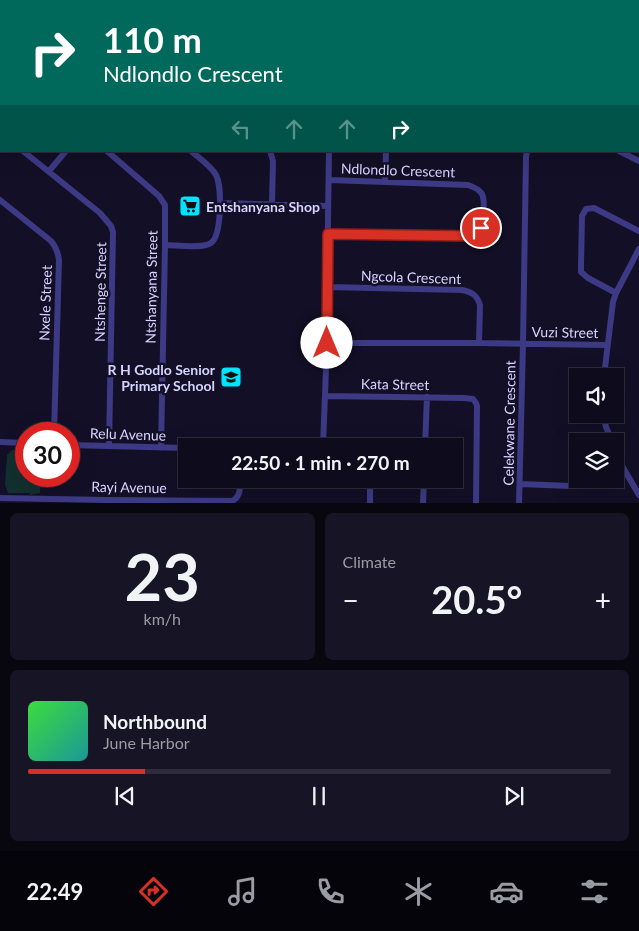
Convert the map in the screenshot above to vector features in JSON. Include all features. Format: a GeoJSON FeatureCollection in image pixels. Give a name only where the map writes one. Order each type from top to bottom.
{"type":"FeatureCollection","features":[{"type":"Feature","properties":{"kind":"street","name":"Ntshenge Street"},"geometry":{"type":"LineString","coordinates":[[24,152],[100,213],[111,226],[113,232],[109,446]]}},
{"type":"Feature","properties":{"kind":"street"},"geometry":{"type":"LineString","coordinates":[[49,171],[65,152]]}},
{"type":"Feature","properties":{"kind":"street","name":"Ntshanyana Street"},"geometry":{"type":"LineString","coordinates":[[108,152],[153,190],[165,205],[161,448]]}},
{"type":"Feature","properties":{"kind":"street"},"geometry":{"type":"LineString","coordinates":[[165,245],[202,246],[211,243],[217,236],[220,203],[218,180],[212,169],[192,152]]}},
{"type":"Feature","properties":{"kind":"street"},"geometry":{"type":"LineString","coordinates":[[270,152],[273,161],[272,204]]}},
{"type":"Feature","properties":{"kind":"street"},"geometry":{"type":"LineString","coordinates":[[323,438],[326,396],[330,152]]}},
{"type":"Feature","properties":{"kind":"street"},"geometry":{"type":"LineString","coordinates":[[385,182],[386,152]]}},
{"type":"Feature","properties":{"kind":"street","name":"Celekwane Crescent"},"geometry":{"type":"LineString","coordinates":[[519,503],[527,152]]}},
{"type":"Feature","properties":{"kind":"street"},"geometry":{"type":"LineString","coordinates":[[621,152],[639,161]]}},
{"type":"Feature","properties":{"kind":"street","name":"Ndlondlo Crescent"},"geometry":{"type":"LineString","coordinates":[[328,234],[473,236],[481,228],[483,196],[474,186],[460,184],[330,180]]}},
{"type":"Feature","properties":{"kind":"street","name":"Nxele Street"},"geometry":{"type":"LineString","coordinates":[[0,200],[51,241],[58,254],[54,422]]}},
{"type":"Feature","properties":{"kind":"street"},"geometry":{"type":"LineString","coordinates":[[220,203],[328,206]]}},
{"type":"Feature","properties":{"kind":"street"},"geometry":{"type":"LineString","coordinates":[[616,293],[588,278],[581,272],[583,214],[586,209],[594,208],[639,231]]}},
{"type":"Feature","properties":{"kind":"street"},"geometry":{"type":"LineString","coordinates":[[605,368],[611,310],[616,293],[639,248]]}},
{"type":"Feature","properties":{"kind":"street","name":"Ngcola Crescent"},"geometry":{"type":"LineString","coordinates":[[327,287],[462,290],[471,293],[478,299],[480,305],[479,342]]}},
{"type":"Feature","properties":{"kind":"street"},"geometry":{"type":"LineString","coordinates":[[327,343],[479,342],[523,344]]}},
{"type":"Feature","properties":{"kind":"street","name":"Vuzi Street"},"geometry":{"type":"LineString","coordinates":[[523,344],[607,345]]}},
{"type":"Feature","properties":{"kind":"street","name":"Kata Street"},"geometry":{"type":"LineString","coordinates":[[326,396],[473,399],[477,406],[476,503]]}},
{"type":"Feature","properties":{"kind":"street"},"geometry":{"type":"LineString","coordinates":[[425,438],[427,397]]}},
{"type":"Feature","properties":{"kind":"street"},"geometry":{"type":"LineString","coordinates":[[0,442],[15,443]]}},
{"type":"Feature","properties":{"kind":"street","name":"Relu Avenue"},"geometry":{"type":"LineString","coordinates":[[80,445],[178,448]]}},
{"type":"Feature","properties":{"kind":"street"},"geometry":{"type":"LineString","coordinates":[[624,474],[639,495]]}},
{"type":"Feature","properties":{"kind":"street"},"geometry":{"type":"LineString","coordinates":[[520,484],[569,486]]}},
{"type":"Feature","properties":{"kind":"street","name":"Rayi Avenue"},"geometry":{"type":"LineString","coordinates":[[0,498],[52,501],[214,502],[232,501],[240,492],[240,488]]}},
{"type":"Feature","properties":{"kind":"street"},"geometry":{"type":"LineString","coordinates":[[370,488],[370,503]]}},
{"type":"Feature","properties":{"kind":"street"},"geometry":{"type":"LineString","coordinates":[[423,503],[424,488]]}},
{"type":"Feature","properties":{"kind":"green space"},"geometry":{"type":"Polygon","coordinates":[[[12,450],[15,450],[15,487],[40,487],[40,493],[30,495],[30,493],[8,493],[5,485],[7,455],[12,450]]]}},
{"type":"Feature","properties":{"kind":"place","name":"Entshanyana Shop"},"geometry":{"type":"Point","coordinates":[190,206]}},
{"type":"Feature","properties":{"kind":"place","name":"R H Godlo Senior Primary School"},"geometry":{"type":"Point","coordinates":[231,377]}},
{"type":"Feature","properties":{"kind":"route"},"geometry":{"type":"LineString","coordinates":[[327,343],[328,234],[473,236],[481,228]]}}]}
